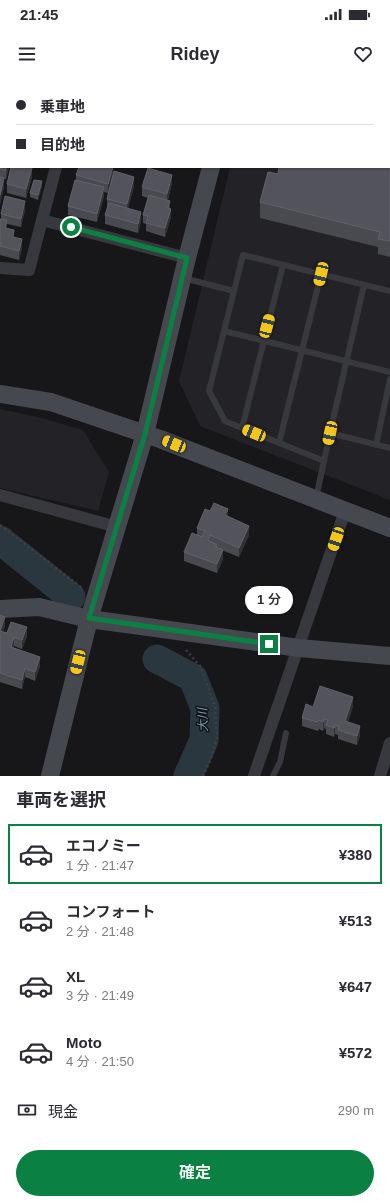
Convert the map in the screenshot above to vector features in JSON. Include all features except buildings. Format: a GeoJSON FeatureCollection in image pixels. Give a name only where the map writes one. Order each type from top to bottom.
{"type":"FeatureCollection","features":[{"type":"Feature","properties":{"kind":"street"},"geometry":{"type":"LineString","coordinates":[[0,268],[29,270],[56,168]]}},
{"type":"Feature","properties":{"kind":"street"},"geometry":{"type":"LineString","coordinates":[[50,776],[89,618],[145,434],[182,278],[211,168]]}},
{"type":"Feature","properties":{"kind":"street"},"geometry":{"type":"LineString","coordinates":[[42,220],[187,258]]}},
{"type":"Feature","properties":{"kind":"street"},"geometry":{"type":"LineString","coordinates":[[0,394],[52,402],[145,434],[390,528]]}},
{"type":"Feature","properties":{"kind":"street"},"geometry":{"type":"LineString","coordinates":[[0,495],[117,527]]}},
{"type":"Feature","properties":{"kind":"street"},"geometry":{"type":"LineString","coordinates":[[257,775],[346,511]]}},
{"type":"Feature","properties":{"kind":"street"},"geometry":{"type":"LineString","coordinates":[[0,609],[39,607],[89,618],[299,648],[390,656]]}},
{"type":"Feature","properties":{"kind":"street"},"geometry":{"type":"LineString","coordinates":[[380,776],[390,743]]}},
{"type":"Feature","properties":{"kind":"lane"},"geometry":{"type":"LineString","coordinates":[[324,461],[225,421],[209,391],[243,255],[390,291]]}},
{"type":"Feature","properties":{"kind":"lane"},"geometry":{"type":"LineString","coordinates":[[242,428],[283,265]]}},
{"type":"Feature","properties":{"kind":"lane"},"geometry":{"type":"LineString","coordinates":[[279,443],[304,351],[321,274]]}},
{"type":"Feature","properties":{"kind":"lane"},"geometry":{"type":"LineString","coordinates":[[182,278],[234,291]]}},
{"type":"Feature","properties":{"kind":"lane"},"geometry":{"type":"LineString","coordinates":[[316,500],[364,285]]}},
{"type":"Feature","properties":{"kind":"lane"},"geometry":{"type":"LineString","coordinates":[[224,331],[390,372]]}},
{"type":"Feature","properties":{"kind":"lane"},"geometry":{"type":"LineString","coordinates":[[376,445],[390,379]]}},
{"type":"Feature","properties":{"kind":"lane"},"geometry":{"type":"LineString","coordinates":[[330,433],[390,448]]}},
{"type":"Feature","properties":{"kind":"lane"},"geometry":{"type":"LineString","coordinates":[[273,776],[280,762],[286,733]]}},
{"type":"Feature","properties":{"kind":"path"},"geometry":{"type":"LineString","coordinates":[[0,525],[95,598]]}},
{"type":"Feature","properties":{"kind":"path"},"geometry":{"type":"LineString","coordinates":[[166,629],[200,666],[215,706],[217,737],[211,759],[203,776]]}},
{"type":"Feature","properties":{"kind":"shaded area"},"geometry":{"type":"Polygon","coordinates":[[[230,168],[390,168],[390,500],[200,426],[179,381],[230,168]]]}},
{"type":"Feature","properties":{"kind":"shaded area"},"geometry":{"type":"Polygon","coordinates":[[[0,409],[38,417],[83,430],[109,472],[98,511],[0,488],[0,409]]]}},
{"type":"Feature","properties":{"kind":"waterway","name":"大川"},"geometry":{"type":"LineString","coordinates":[[0,540],[71,597]]}},
{"type":"Feature","properties":{"kind":"waterway","name":"大川"},"geometry":{"type":"LineString","coordinates":[[157,659],[193,678],[205,708],[204,740],[188,776]]}},
{"type":"Feature","properties":{"kind":"route"},"geometry":{"type":"LineString","coordinates":[[71,227],[187,258],[145,434],[89,618],[269,644]]}}]}
